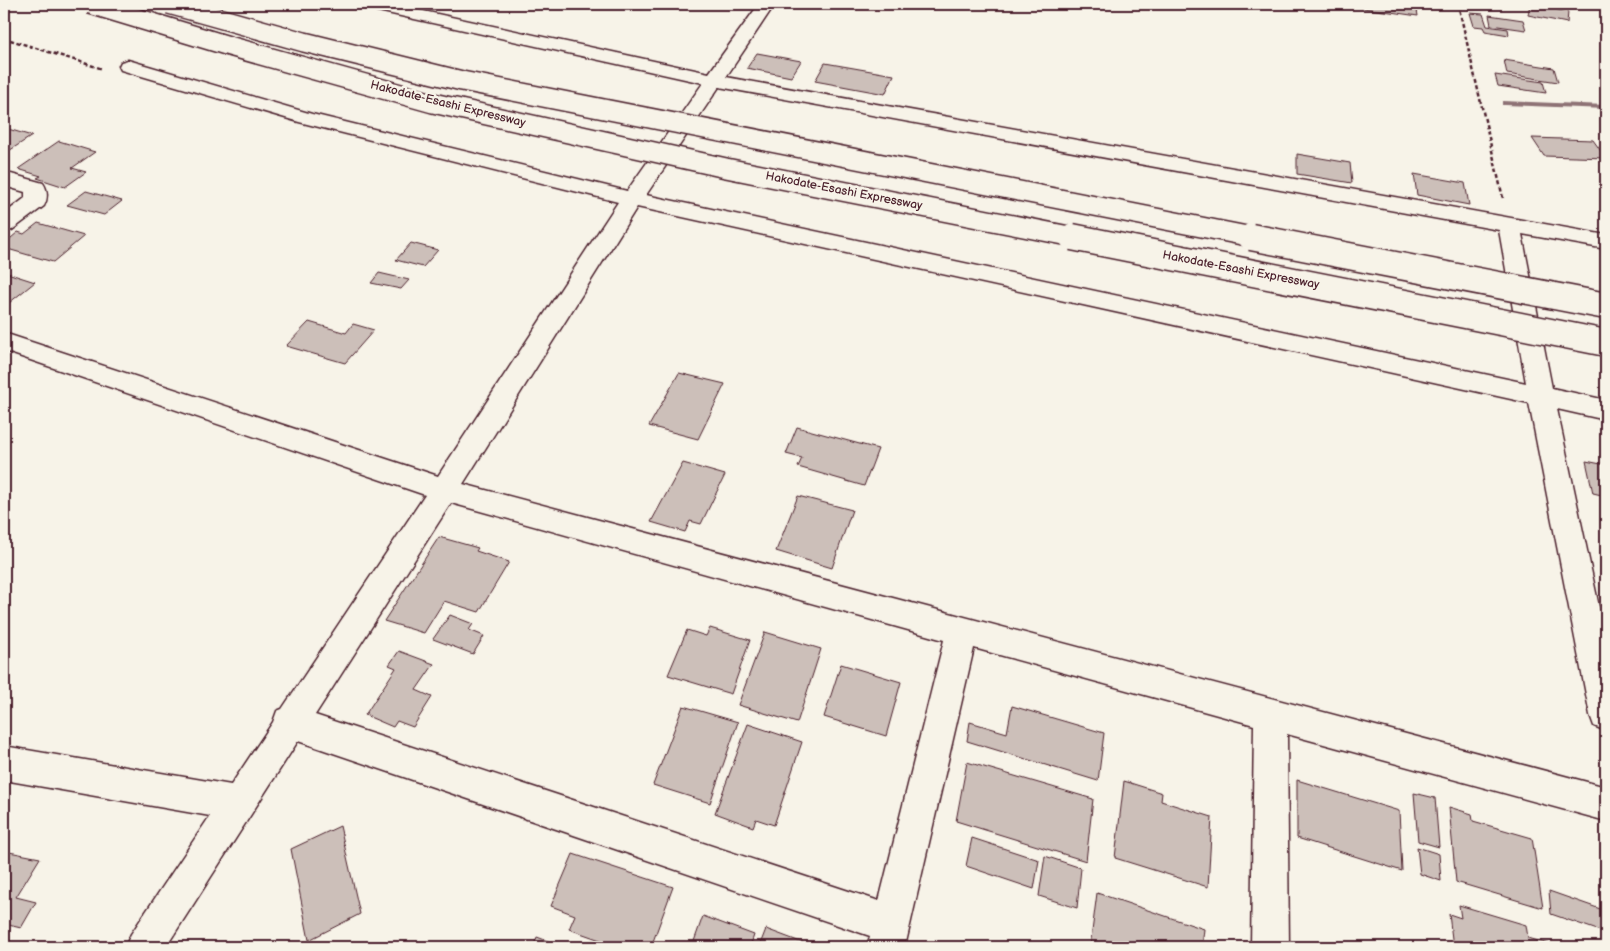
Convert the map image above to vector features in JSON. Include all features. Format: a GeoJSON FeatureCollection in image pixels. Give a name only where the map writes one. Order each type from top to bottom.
{"type":"FeatureCollection","features":[{"type":"Feature","properties":{"kind":"main road","name":"Hakodate-Esashi Expressway"},"geometry":{"type":"LineString","coordinates":[[90,4],[229,46],[433,103],[726,168],[1606,343]]}},
{"type":"Feature","properties":{"kind":"main road","name":"Hakodate-Esashi Expressway"},"geometry":{"type":"LineString","coordinates":[[170,4],[304,42],[462,81],[748,140],[1606,306]]}},
{"type":"Feature","properties":{"kind":"main road"},"geometry":{"type":"LineString","coordinates":[[369,4],[714,80],[1606,242]]}},
{"type":"Feature","properties":{"kind":"main road"},"geometry":{"type":"LineString","coordinates":[[144,947],[289,722],[444,490],[632,199],[767,4]]}},
{"type":"Feature","properties":{"kind":"main road"},"geometry":{"type":"LineString","coordinates":[[128,66],[306,118],[632,199],[1606,410]]}},
{"type":"Feature","properties":{"kind":"main road"},"geometry":{"type":"LineString","coordinates":[[4,179],[36,188],[36,200],[4,225]]}},
{"type":"Feature","properties":{"kind":"main road"},"geometry":{"type":"LineString","coordinates":[[1509,224],[1541,397],[1606,715]]}},
{"type":"Feature","properties":{"kind":"main road"},"geometry":{"type":"LineString","coordinates":[[4,342],[444,490],[1606,804]]}},
{"type":"Feature","properties":{"kind":"main road"},"geometry":{"type":"LineString","coordinates":[[289,722],[889,936],[962,631]]}},
{"type":"Feature","properties":{"kind":"main road"},"geometry":{"type":"LineString","coordinates":[[1270,714],[1270,947]]}},
{"type":"Feature","properties":{"kind":"main road"},"geometry":{"type":"LineString","coordinates":[[4,763],[237,803]]}},
{"type":"Feature","properties":{"kind":"path"},"geometry":{"type":"LineString","coordinates":[[1458,4],[1509,224]]}},
{"type":"Feature","properties":{"kind":"building"},"geometry":{"type":"Polygon","coordinates":[[[1363,4],[1416,4],[1418,16],[1363,8],[1363,4]]]}},
{"type":"Feature","properties":{"kind":"building"},"geometry":{"type":"Polygon","coordinates":[[[1530,4],[1568,12],[1567,23],[1528,15],[1530,4]]]}},
{"type":"Feature","properties":{"kind":"building"},"geometry":{"type":"Polygon","coordinates":[[[1470,13],[1483,14],[1487,26],[1508,29],[1509,35],[1485,31],[1483,27],[1474,26],[1470,13]]]}},
{"type":"Feature","properties":{"kind":"building"},"geometry":{"type":"Polygon","coordinates":[[[1489,15],[1523,20],[1526,30],[1491,25],[1489,15]]]}},
{"type":"Feature","properties":{"kind":"building"},"geometry":{"type":"Polygon","coordinates":[[[757,53],[801,61],[791,77],[747,68],[757,53]]]}},
{"type":"Feature","properties":{"kind":"building"},"geometry":{"type":"Polygon","coordinates":[[[1504,60],[1554,68],[1558,82],[1507,74],[1504,60]]]}},
{"type":"Feature","properties":{"kind":"building"},"geometry":{"type":"Polygon","coordinates":[[[825,63],[894,75],[885,94],[815,81],[825,63]]]}},
{"type":"Feature","properties":{"kind":"building"},"geometry":{"type":"Polygon","coordinates":[[[1495,75],[1543,82],[1546,93],[1498,86],[1495,75]]]}},
{"type":"Feature","properties":{"kind":"building"},"geometry":{"type":"Polygon","coordinates":[[[8,129],[32,136],[4,154],[4,131],[8,129]]]}},
{"type":"Feature","properties":{"kind":"building"},"geometry":{"type":"Polygon","coordinates":[[[1532,138],[1593,140],[1606,158],[1544,156],[1532,138]]]}},
{"type":"Feature","properties":{"kind":"building"},"geometry":{"type":"Polygon","coordinates":[[[59,141],[95,152],[72,168],[86,172],[65,187],[37,178],[41,176],[18,169],[59,141]]]}},
{"type":"Feature","properties":{"kind":"building"},"geometry":{"type":"Polygon","coordinates":[[[1297,154],[1350,163],[1352,183],[1297,174],[1297,154]]]}},
{"type":"Feature","properties":{"kind":"building"},"geometry":{"type":"Polygon","coordinates":[[[1414,174],[1465,183],[1469,205],[1417,195],[1414,174]]]}},
{"type":"Feature","properties":{"kind":"building"},"geometry":{"type":"Polygon","coordinates":[[[86,191],[122,201],[104,215],[67,205],[86,191]]]}},
{"type":"Feature","properties":{"kind":"building"},"geometry":{"type":"Polygon","coordinates":[[[38,223],[84,236],[53,262],[4,248],[4,244],[18,232],[24,234],[38,223]]]}},
{"type":"Feature","properties":{"kind":"building"},"geometry":{"type":"Polygon","coordinates":[[[411,243],[438,250],[423,267],[396,260],[411,243]]]}},
{"type":"Feature","properties":{"kind":"building"},"geometry":{"type":"Polygon","coordinates":[[[4,272],[35,282],[4,307],[4,272]]]}},
{"type":"Feature","properties":{"kind":"building"},"geometry":{"type":"Polygon","coordinates":[[[379,273],[409,280],[401,289],[371,283],[379,273]]]}},
{"type":"Feature","properties":{"kind":"building"},"geometry":{"type":"Polygon","coordinates":[[[309,322],[346,333],[353,324],[374,330],[345,363],[286,346],[309,322]]]}},
{"type":"Feature","properties":{"kind":"building"},"geometry":{"type":"Polygon","coordinates":[[[679,373],[725,384],[698,439],[649,426],[679,373]]]}},
{"type":"Feature","properties":{"kind":"building"},"geometry":{"type":"Polygon","coordinates":[[[797,427],[878,449],[864,486],[798,467],[802,458],[786,454],[797,427]]]}},
{"type":"Feature","properties":{"kind":"building"},"geometry":{"type":"Polygon","coordinates":[[[1586,461],[1606,465],[1606,496],[1593,493],[1586,461]]]}},
{"type":"Feature","properties":{"kind":"building"},"geometry":{"type":"Polygon","coordinates":[[[683,463],[725,475],[701,524],[690,521],[685,532],[651,522],[683,463]]]}},
{"type":"Feature","properties":{"kind":"building"},"geometry":{"type":"Polygon","coordinates":[[[798,496],[852,510],[832,568],[776,551],[798,496]]]}},
{"type":"Feature","properties":{"kind":"building"},"geometry":{"type":"Polygon","coordinates":[[[439,537],[478,548],[476,551],[509,562],[479,612],[444,601],[424,633],[384,621],[439,537]]]}},
{"type":"Feature","properties":{"kind":"building"},"geometry":{"type":"Polygon","coordinates":[[[450,615],[473,624],[469,630],[484,636],[473,654],[433,639],[450,615]]]}},
{"type":"Feature","properties":{"kind":"building"},"geometry":{"type":"Polygon","coordinates":[[[710,628],[750,640],[731,694],[668,675],[687,630],[706,636],[710,628]]]}},
{"type":"Feature","properties":{"kind":"building"},"geometry":{"type":"Polygon","coordinates":[[[765,632],[821,649],[797,723],[738,705],[765,632]]]}},
{"type":"Feature","properties":{"kind":"building"},"geometry":{"type":"Polygon","coordinates":[[[399,651],[434,664],[416,690],[432,697],[413,727],[397,721],[393,727],[365,715],[396,668],[389,665],[399,651]]]}},
{"type":"Feature","properties":{"kind":"building"},"geometry":{"type":"Polygon","coordinates":[[[841,664],[901,682],[886,736],[824,717],[841,664]]]}},
{"type":"Feature","properties":{"kind":"building"},"geometry":{"type":"Polygon","coordinates":[[[683,706],[738,722],[710,803],[653,785],[683,706]]]}},
{"type":"Feature","properties":{"kind":"building"},"geometry":{"type":"Polygon","coordinates":[[[1012,706],[1104,733],[1098,781],[967,741],[970,722],[1007,733],[1012,706]]]}},
{"type":"Feature","properties":{"kind":"building"},"geometry":{"type":"Polygon","coordinates":[[[748,724],[802,742],[774,825],[756,819],[753,827],[715,813],[748,724]]]}},
{"type":"Feature","properties":{"kind":"building"},"geometry":{"type":"Polygon","coordinates":[[[967,762],[1093,799],[1086,861],[956,821],[967,762]]]}},
{"type":"Feature","properties":{"kind":"building"},"geometry":{"type":"Polygon","coordinates":[[[1297,780],[1399,811],[1402,871],[1297,838],[1297,780]]]}},
{"type":"Feature","properties":{"kind":"building"},"geometry":{"type":"Polygon","coordinates":[[[1124,781],[1162,793],[1161,801],[1212,817],[1208,887],[1115,858],[1124,781]]]}},
{"type":"Feature","properties":{"kind":"building"},"geometry":{"type":"Polygon","coordinates":[[[1414,793],[1435,798],[1439,847],[1418,841],[1414,793]]]}},
{"type":"Feature","properties":{"kind":"building"},"geometry":{"type":"Polygon","coordinates":[[[1449,807],[1472,814],[1473,821],[1532,838],[1543,908],[1456,882],[1449,807]]]}},
{"type":"Feature","properties":{"kind":"building"},"geometry":{"type":"Polygon","coordinates":[[[340,826],[360,914],[309,940],[291,849],[340,826]]]}},
{"type":"Feature","properties":{"kind":"building"},"geometry":{"type":"Polygon","coordinates":[[[972,838],[1039,860],[1034,889],[966,866],[972,838]]]}},
{"type":"Feature","properties":{"kind":"building"},"geometry":{"type":"Polygon","coordinates":[[[1417,847],[1439,854],[1441,881],[1420,874],[1417,847]]]}},
{"type":"Feature","properties":{"kind":"building"},"geometry":{"type":"Polygon","coordinates":[[[4,851],[40,858],[16,897],[36,902],[21,928],[4,924],[4,851]]]}},
{"type":"Feature","properties":{"kind":"building"},"geometry":{"type":"Polygon","coordinates":[[[573,854],[673,887],[651,947],[620,947],[569,929],[575,915],[551,906],[573,854]]]}},
{"type":"Feature","properties":{"kind":"building"},"geometry":{"type":"Polygon","coordinates":[[[1045,856],[1081,868],[1077,908],[1039,896],[1045,856]]]}},
{"type":"Feature","properties":{"kind":"building"},"geometry":{"type":"Polygon","coordinates":[[[1549,891],[1606,911],[1606,933],[1551,914],[1549,891]]]}},
{"type":"Feature","properties":{"kind":"building"},"geometry":{"type":"Polygon","coordinates":[[[1097,893],[1204,929],[1202,947],[1090,947],[1097,893]]]}},
{"type":"Feature","properties":{"kind":"building"},"geometry":{"type":"Polygon","coordinates":[[[1459,905],[1526,925],[1528,938],[1560,947],[1453,947],[1449,914],[1461,918],[1459,905]]]}},
{"type":"Feature","properties":{"kind":"building"},"geometry":{"type":"Polygon","coordinates":[[[703,916],[754,935],[750,947],[692,947],[703,916]]]}},
{"type":"Feature","properties":{"kind":"building"},"geometry":{"type":"Polygon","coordinates":[[[766,929],[814,947],[759,947],[766,929]]]}},
{"type":"Feature","properties":{"kind":"building"},"geometry":{"type":"Polygon","coordinates":[[[537,937],[564,947],[533,947],[537,937]]]}},
{"type":"Feature","properties":{"kind":"waterway"},"geometry":{"type":"LineString","coordinates":[[1505,103],[1606,107]]}}]}
